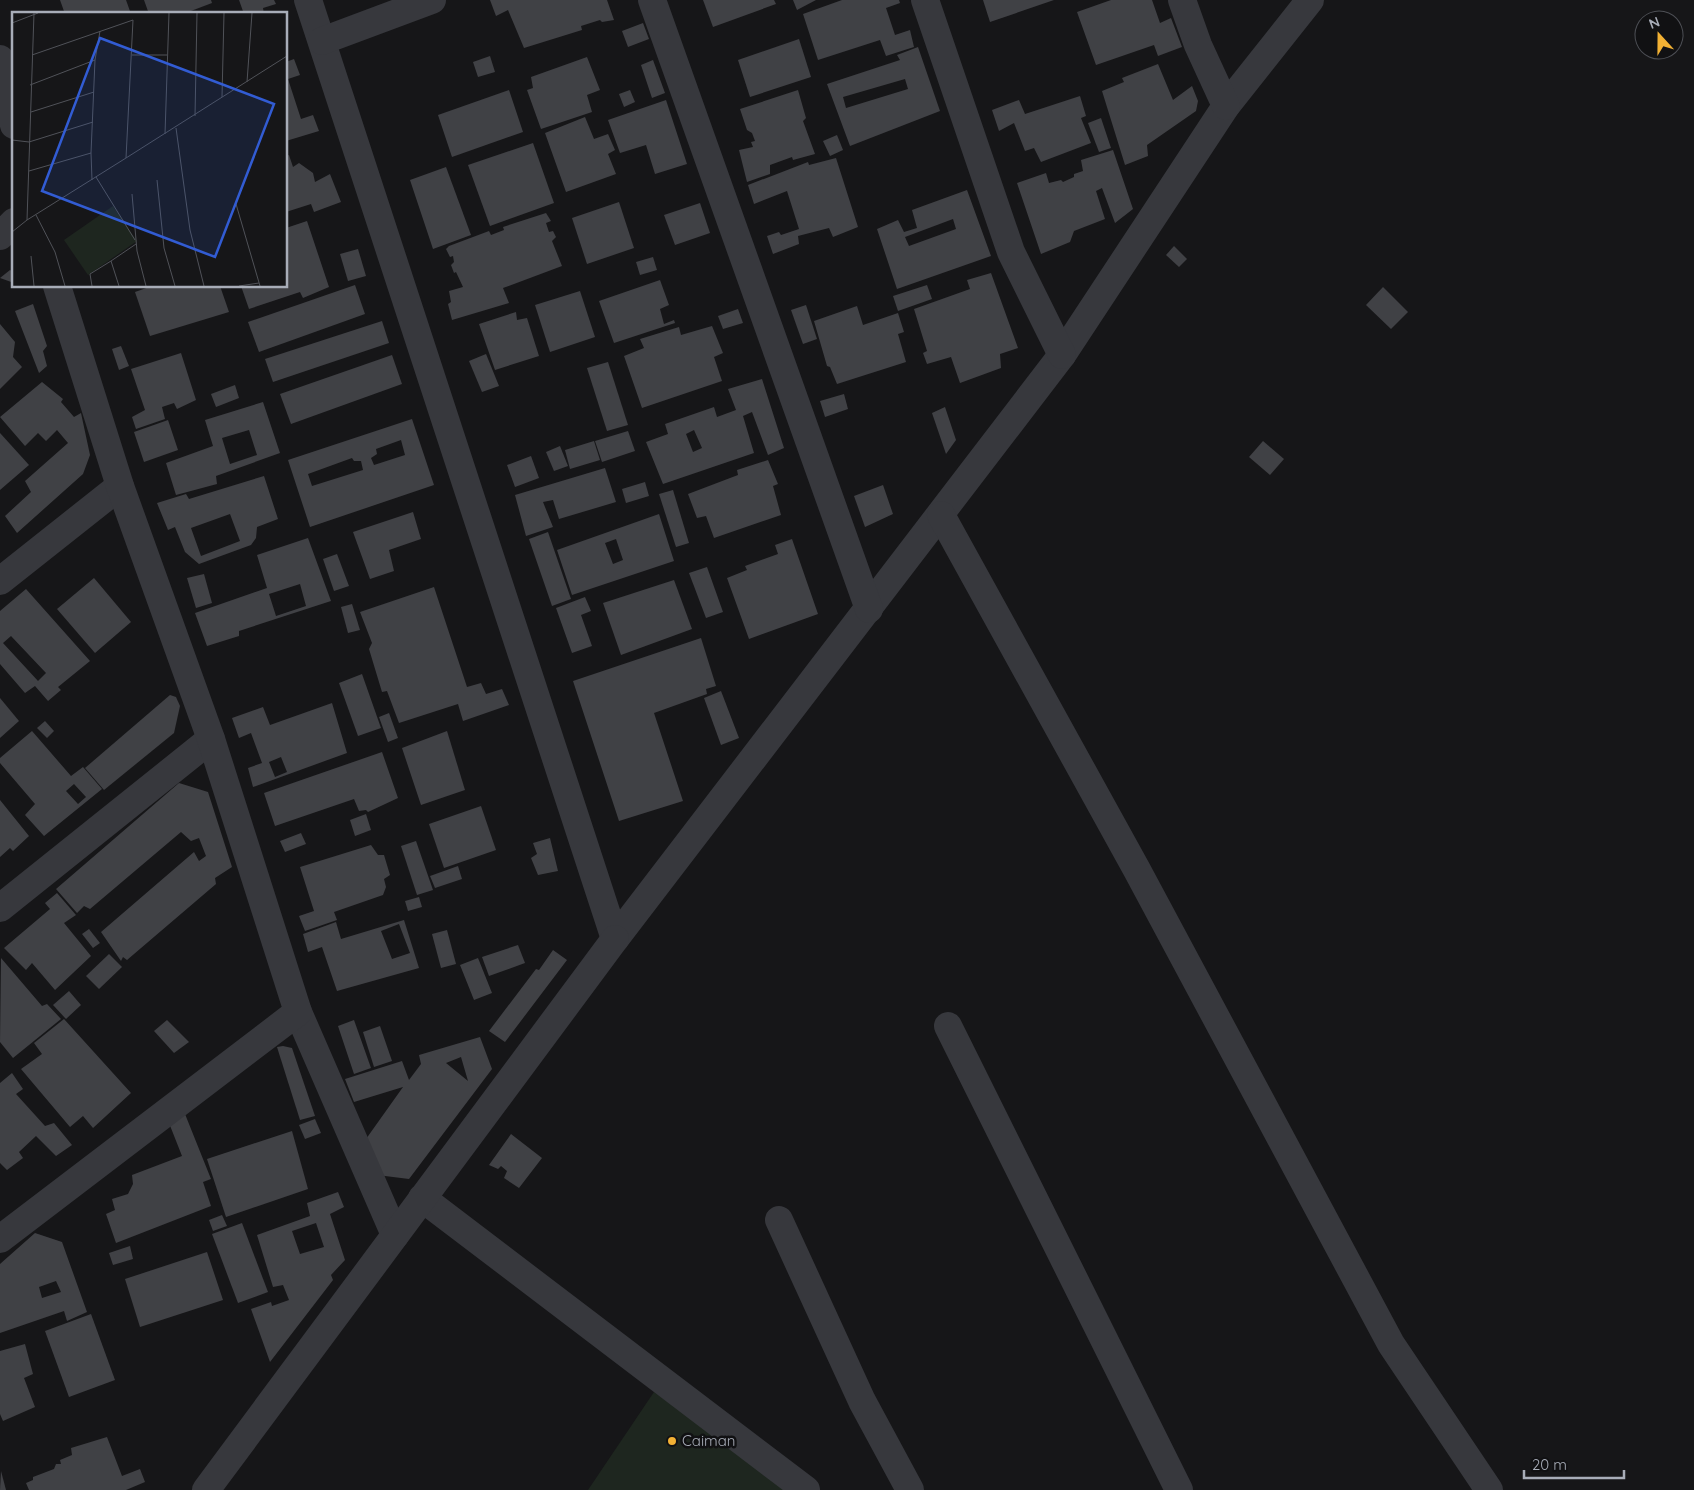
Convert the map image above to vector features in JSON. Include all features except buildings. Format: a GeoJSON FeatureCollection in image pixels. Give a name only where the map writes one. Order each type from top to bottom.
{"type":"FeatureCollection","features":[{"type":"Feature","properties":{"kind":"street"},"geometry":{"type":"LineString","coordinates":[[308,0],[614,939]]}},
{"type":"Feature","properties":{"kind":"street"},"geometry":{"type":"LineString","coordinates":[[322,41],[432,0]]}},
{"type":"Feature","properties":{"kind":"street"},"geometry":{"type":"LineString","coordinates":[[652,0],[869,609]]}},
{"type":"Feature","properties":{"kind":"street"},"geometry":{"type":"LineString","coordinates":[[925,0],[1011,252],[1062,355]]}},
{"type":"Feature","properties":{"kind":"street"},"geometry":{"type":"LineString","coordinates":[[1182,0],[1198,45],[1226,106]]}},
{"type":"Feature","properties":{"kind":"street"},"geometry":{"type":"LineString","coordinates":[[206,1490],[614,939],[1062,355],[1226,106],[1310,0]]}},
{"type":"Feature","properties":{"kind":"street"},"geometry":{"type":"LineString","coordinates":[[0,59],[12,116]]}},
{"type":"Feature","properties":{"kind":"street"},"geometry":{"type":"LineString","coordinates":[[0,236],[12,224]]}},
{"type":"Feature","properties":{"kind":"street"},"geometry":{"type":"LineString","coordinates":[[57,288],[120,486],[211,739],[298,1012],[395,1235]]}},
{"type":"Feature","properties":{"kind":"street"},"geometry":{"type":"LineString","coordinates":[[0,581],[120,486]]}},
{"type":"Feature","properties":{"kind":"street"},"geometry":{"type":"LineString","coordinates":[[941,515],[1137,870],[1391,1344],[1489,1490]]}},
{"type":"Feature","properties":{"kind":"street"},"geometry":{"type":"LineString","coordinates":[[0,908],[211,739]]}},
{"type":"Feature","properties":{"kind":"street"},"geometry":{"type":"LineString","coordinates":[[0,1239],[298,1012]]}},
{"type":"Feature","properties":{"kind":"street"},"geometry":{"type":"LineString","coordinates":[[948,1026],[1179,1490]]}},
{"type":"Feature","properties":{"kind":"street"},"geometry":{"type":"LineString","coordinates":[[422,1198],[806,1490]]}},
{"type":"Feature","properties":{"kind":"street"},"geometry":{"type":"LineString","coordinates":[[779,1220],[862,1401],[910,1490]]}},
{"type":"Feature","properties":{"kind":"shaded area","name":"Caiman"},"geometry":{"type":"Polygon","coordinates":[[[654,1392],[794,1490],[588,1490],[654,1392]]]}},
{"type":"Feature","properties":{"kind":"place","name":"Caiman"},"geometry":{"type":"Point","coordinates":[672,1441]}}]}
